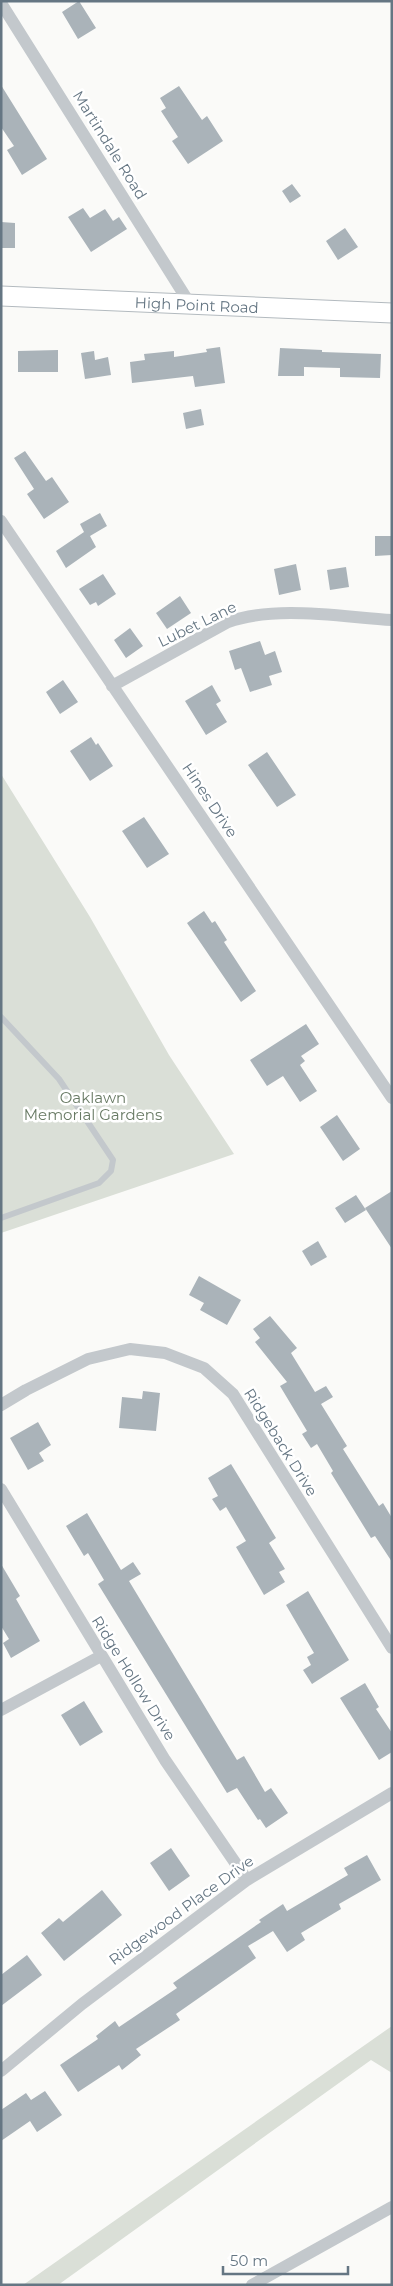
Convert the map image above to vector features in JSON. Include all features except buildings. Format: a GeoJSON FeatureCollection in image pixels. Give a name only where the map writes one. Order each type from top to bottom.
{"type":"FeatureCollection","features":[{"type":"Feature","properties":{"kind":"main road","name":"High Point Road"},"geometry":{"type":"LineString","coordinates":[[1,296],[392,313]]}},
{"type":"Feature","properties":{"kind":"street","name":"Martindale Road"},"geometry":{"type":"LineString","coordinates":[[1,3],[190,304]]}},
{"type":"Feature","properties":{"kind":"street","name":"Hines Drive"},"geometry":{"type":"LineString","coordinates":[[1,521],[392,1098]]}},
{"type":"Feature","properties":{"kind":"street","name":"Lubet Lane"},"geometry":{"type":"LineString","coordinates":[[112,686],[228,622],[243,617],[258,614],[303,614],[392,620]]}},
{"type":"Feature","properties":{"kind":"street","name":"Ridgeback Drive"},"geometry":{"type":"LineString","coordinates":[[1,1405],[26,1390],[88,1359],[130,1349],[165,1353],[204,1368],[233,1394],[392,1648]]}},
{"type":"Feature","properties":{"kind":"street","name":"Ridge Hollow Drive"},"geometry":{"type":"LineString","coordinates":[[1,1489],[100,1656],[165,1760],[247,1880]]}},
{"type":"Feature","properties":{"kind":"street"},"geometry":{"type":"LineString","coordinates":[[1,1710],[100,1656]]}},
{"type":"Feature","properties":{"kind":"street","name":"Ridgewood Place Drive"},"geometry":{"type":"LineString","coordinates":[[1,2071],[82,2004],[247,1880],[392,1793]]}},
{"type":"Feature","properties":{"kind":"street"},"geometry":{"type":"LineString","coordinates":[[252,2285],[392,2207]]}},
{"type":"Feature","properties":{"kind":"lane"},"geometry":{"type":"LineString","coordinates":[[1,1018],[59,1079],[112,1160],[111,1171],[99,1182],[1,1218]]}},
{"type":"Feature","properties":{"kind":"green space","name":"Oaklawn Memorial Gardens"},"geometry":{"type":"Polygon","coordinates":[[[1,774],[90,917],[169,1055],[234,1154],[1,1233],[1,774]]]}},
{"type":"Feature","properties":{"kind":"green space"},"geometry":{"type":"Polygon","coordinates":[[[392,2026],[392,2073],[371,2060],[58,2285],[23,2285],[392,2026]]]}}]}
